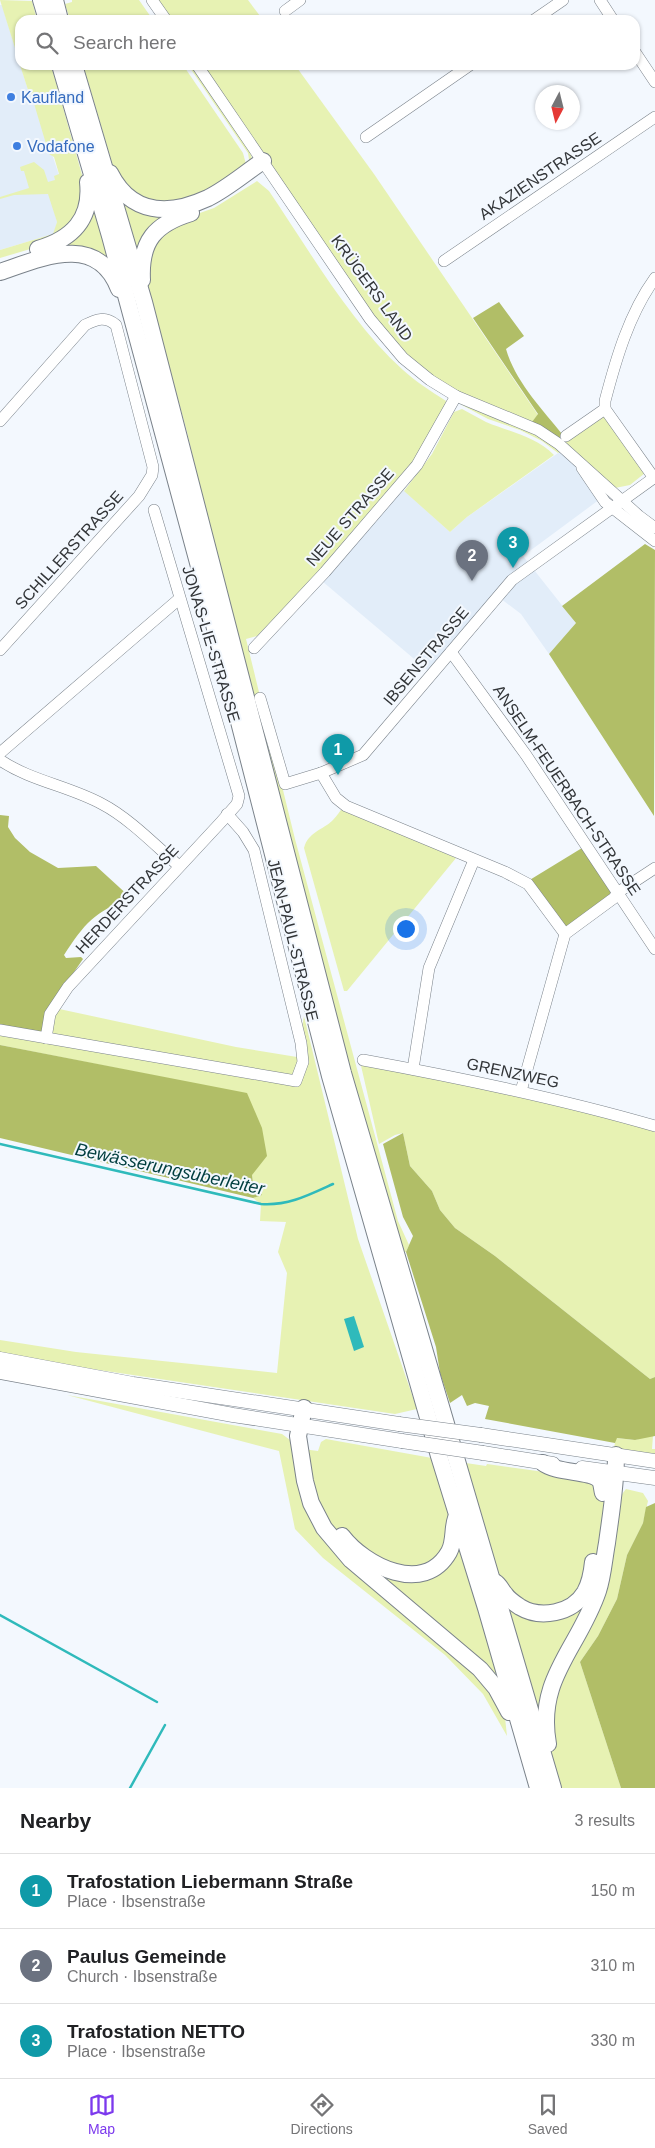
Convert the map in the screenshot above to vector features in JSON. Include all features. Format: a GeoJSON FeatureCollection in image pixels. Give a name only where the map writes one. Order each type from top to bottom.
{"type":"FeatureCollection","features":[{"type":"Feature","properties":{"kind":"highway"},"geometry":{"type":"LineString","coordinates":[[41,0],[46,15]]}},
{"type":"Feature","properties":{"kind":"highway"},"geometry":{"type":"LineString","coordinates":[[54,0],[58,15]]}},
{"type":"Feature","properties":{"kind":"highway"},"geometry":{"type":"LineString","coordinates":[[61,70],[140,347],[201,574],[330,1076],[538,1788]]}},
{"type":"Feature","properties":{"kind":"highway"},"geometry":{"type":"LineString","coordinates":[[75,70],[144,302],[342,1074],[554,1788]]}},
{"type":"Feature","properties":{"kind":"highway"},"geometry":{"type":"LineString","coordinates":[[92,129],[111,176],[120,189],[131,199],[150,208],[172,208],[209,197],[265,166]]}},
{"type":"Feature","properties":{"kind":"highway"},"geometry":{"type":"LineString","coordinates":[[0,260],[56,243],[77,226],[86,212],[89,198],[83,145]]}},
{"type":"Feature","properties":{"kind":"highway"},"geometry":{"type":"LineString","coordinates":[[144,302],[143,254],[149,239],[157,230],[176,217],[216,204],[265,166]]}},
{"type":"Feature","properties":{"kind":"highway"},"geometry":{"type":"LineString","coordinates":[[0,272],[54,254],[75,254],[90,258],[106,268],[116,283],[140,347]]}},
{"type":"Feature","properties":{"kind":"highway"},"geometry":{"type":"LineString","coordinates":[[304,1408],[304,1426],[317,1488],[333,1523],[348,1543],[384,1569],[397,1574],[409,1575],[418,1574],[438,1565],[449,1552],[453,1541],[454,1523],[457,1513]]}},
{"type":"Feature","properties":{"kind":"highway"},"geometry":{"type":"LineString","coordinates":[[304,1426],[298,1436],[307,1487],[311,1503],[324,1528],[350,1560],[480,1669],[496,1688],[516,1730],[524,1741]]}},
{"type":"Feature","properties":{"kind":"highway"},"geometry":{"type":"LineString","coordinates":[[554,1788],[546,1737],[548,1702],[559,1665],[589,1615],[599,1590],[616,1455]]}},
{"type":"Feature","properties":{"kind":"highway"},"geometry":{"type":"LineString","coordinates":[[543,1463],[550,1469],[596,1477],[601,1482],[603,1493]]}},
{"type":"Feature","properties":{"kind":"highway"},"geometry":{"type":"LineString","coordinates":[[492,1581],[498,1584],[511,1601],[535,1613],[549,1614],[563,1610],[574,1603],[585,1593],[591,1575],[603,1493],[613,1472]]}},
{"type":"Feature","properties":{"kind":"main road"},"geometry":{"type":"LineString","coordinates":[[0,1359],[150,1387],[304,1408],[399,1424],[655,1461]]}},
{"type":"Feature","properties":{"kind":"main road"},"geometry":{"type":"LineString","coordinates":[[0,1372],[61,1385],[304,1426],[543,1463],[655,1478]]}},
{"type":"Feature","properties":{"kind":"street"},"geometry":{"type":"LineString","coordinates":[[152,0],[162,15]]}},
{"type":"Feature","properties":{"kind":"street"},"geometry":{"type":"LineString","coordinates":[[285,12],[300,0]]}},
{"type":"Feature","properties":{"kind":"street"},"geometry":{"type":"LineString","coordinates":[[541,15],[563,0]]}},
{"type":"Feature","properties":{"kind":"street"},"geometry":{"type":"LineString","coordinates":[[600,0],[610,15]]}},
{"type":"Feature","properties":{"kind":"street"},"geometry":{"type":"LineString","coordinates":[[640,60],[655,82]]}},
{"type":"Feature","properties":{"kind":"street","name":"KRÜGERS LAND"},"geometry":{"type":"LineString","coordinates":[[200,70],[386,340],[416,369],[456,396],[538,430],[559,444],[580,464],[604,502],[617,503]]}},
{"type":"Feature","properties":{"kind":"street"},"geometry":{"type":"LineString","coordinates":[[366,137],[463,70]]}},
{"type":"Feature","properties":{"kind":"street","name":"AKAZIENSTRASSE"},"geometry":{"type":"LineString","coordinates":[[444,261],[655,117]]}},
{"type":"Feature","properties":{"kind":"street"},"geometry":{"type":"LineString","coordinates":[[654,478],[604,409],[620,346],[639,305],[655,278]]}},
{"type":"Feature","properties":{"kind":"street","name":"SCHILLERSTRASSE"},"geometry":{"type":"LineString","coordinates":[[0,421],[85,325],[98,319],[106,319],[116,325],[153,467],[149,482],[139,496],[0,650]]}},
{"type":"Feature","properties":{"kind":"street","name":"NEUE STRASSE"},"geometry":{"type":"LineString","coordinates":[[254,648],[325,572],[417,465],[456,396]]}},
{"type":"Feature","properties":{"kind":"street"},"geometry":{"type":"LineString","coordinates":[[566,436],[604,409]]}},
{"type":"Feature","properties":{"kind":"street","name":"IBSENSTRASSE"},"geometry":{"type":"LineString","coordinates":[[260,698],[285,784],[321,773],[363,755],[512,580],[654,478]]}},
{"type":"Feature","properties":{"kind":"street"},"geometry":{"type":"LineString","coordinates":[[617,503],[655,528]]}},
{"type":"Feature","properties":{"kind":"street"},"geometry":{"type":"LineString","coordinates":[[617,503],[629,523],[655,541]]}},
{"type":"Feature","properties":{"kind":"street","name":"JONAS-LIE-STRASSE"},"geometry":{"type":"LineString","coordinates":[[154,510],[179,599],[189,626],[238,788]]}},
{"type":"Feature","properties":{"kind":"street"},"geometry":{"type":"LineString","coordinates":[[0,753],[179,599]]}},
{"type":"Feature","properties":{"kind":"street","name":"ANSELM-FEUERBACH-STRASSE"},"geometry":{"type":"LineString","coordinates":[[451,652],[526,756],[655,949]]}},
{"type":"Feature","properties":{"kind":"street"},"geometry":{"type":"LineString","coordinates":[[0,760],[29,776],[74,791],[112,810],[179,866]]}},
{"type":"Feature","properties":{"kind":"street"},"geometry":{"type":"LineString","coordinates":[[321,773],[336,798],[346,806],[528,884],[565,934]]}},
{"type":"Feature","properties":{"kind":"street","name":"HERDERSTRASSE"},"geometry":{"type":"LineString","coordinates":[[46,1038],[50,1014],[68,987],[237,804],[238,788]]}},
{"type":"Feature","properties":{"kind":"street","name":"JEAN-PAUL-STRASSE"},"geometry":{"type":"LineString","coordinates":[[46,1038],[296,1081],[303,1062],[301,1044],[254,850],[243,832],[227,814]]}},
{"type":"Feature","properties":{"kind":"street"},"geometry":{"type":"LineString","coordinates":[[413,1069],[429,968],[474,860]]}},
{"type":"Feature","properties":{"kind":"street"},"geometry":{"type":"LineString","coordinates":[[521,1091],[565,934],[614,898],[617,892],[655,868]]}},
{"type":"Feature","properties":{"kind":"street"},"geometry":{"type":"LineString","coordinates":[[0,1030],[46,1038]]}},
{"type":"Feature","properties":{"kind":"street","name":"GRENZWEG"},"geometry":{"type":"LineString","coordinates":[[363,1060],[588,1106],[655,1126]]}},
{"type":"Feature","properties":{"kind":"shaded area"},"geometry":{"type":"Polygon","coordinates":[[[0,5],[2,5],[15,48],[15,70],[22,70],[28,90],[30,89],[59,175],[55,179],[51,199],[57,222],[53,234],[0,250],[0,5]]]}},
{"type":"Feature","properties":{"kind":"shaded area"},"geometry":{"type":"Polygon","coordinates":[[[568,446],[615,488],[523,556],[576,623],[549,654],[521,614],[496,595],[432,674],[316,576],[396,483],[450,532],[467,517],[568,446]]]}},
{"type":"Feature","properties":{"kind":"green space"},"geometry":{"type":"Polygon","coordinates":[[[0,0],[32,1],[36,15],[15,15],[15,48],[0,0]]]}},
{"type":"Feature","properties":{"kind":"green space"},"geometry":{"type":"Polygon","coordinates":[[[72,0],[139,0],[150,15],[68,15],[65,4],[72,2],[72,0]]]}},
{"type":"Feature","properties":{"kind":"green space"},"geometry":{"type":"Polygon","coordinates":[[[156,0],[248,0],[259,15],[166,15],[156,0]]]}},
{"type":"Feature","properties":{"kind":"green space"},"geometry":{"type":"Polygon","coordinates":[[[22,70],[52,70],[86,189],[80,218],[37,247],[0,258],[0,250],[53,234],[57,222],[48,194],[14,195],[0,199],[0,197],[29,188],[24,171],[21,171],[20,167],[34,162],[44,170],[48,182],[55,180],[54,176],[59,174],[54,157],[49,154],[30,90],[28,90],[22,70]]]}},
{"type":"Feature","properties":{"kind":"green space"},"geometry":{"type":"Polygon","coordinates":[[[84,70],[186,70],[243,153],[247,168],[187,202],[145,203],[115,173],[84,70]]]}},
{"type":"Feature","properties":{"kind":"green space"},"geometry":{"type":"Polygon","coordinates":[[[191,70],[195,70],[251,151],[252,161],[250,166],[248,153],[191,70]]]}},
{"type":"Feature","properties":{"kind":"green space"},"geometry":{"type":"Polygon","coordinates":[[[204,70],[299,70],[374,174],[538,415],[532,422],[450,388],[413,361],[385,332],[204,70]]]}},
{"type":"Feature","properties":{"kind":"green space"},"geometry":{"type":"Polygon","coordinates":[[[257,181],[269,191],[331,285],[365,330],[408,374],[446,401],[414,463],[316,576],[257,636],[246,639],[295,839],[398,1221],[409,1245],[406,1252],[402,1252],[360,1107],[213,542],[187,432],[145,278],[147,252],[177,221],[214,208],[257,181]]]}},
{"type":"Feature","properties":{"kind":"green space"},"geometry":{"type":"Polygon","coordinates":[[[120,193],[175,214],[139,259],[120,193]]]}},
{"type":"Feature","properties":{"kind":"green space"},"geometry":{"type":"Polygon","coordinates":[[[92,200],[113,271],[94,255],[46,252],[92,200]]]}},
{"type":"Feature","properties":{"kind":"green space"},"geometry":{"type":"Polygon","coordinates":[[[499,302],[524,336],[506,349],[510,361],[522,383],[562,434],[559,439],[532,422],[538,414],[473,318],[499,302]]]}},
{"type":"Feature","properties":{"kind":"green space"},"geometry":{"type":"Polygon","coordinates":[[[460,404],[525,427],[561,451],[558,453],[542,441],[520,430],[488,419],[460,404]]]}},
{"type":"Feature","properties":{"kind":"green space"},"geometry":{"type":"Polygon","coordinates":[[[462,409],[486,422],[539,443],[554,455],[467,517],[450,532],[404,491],[432,454],[454,412],[462,409]]]}},
{"type":"Feature","properties":{"kind":"green space"},"geometry":{"type":"Polygon","coordinates":[[[606,414],[645,473],[630,485],[615,488],[563,442],[606,414]]]}},
{"type":"Feature","properties":{"kind":"green space"},"geometry":{"type":"Polygon","coordinates":[[[645,544],[655,550],[654,816],[549,654],[576,623],[562,606],[645,544]]]}},
{"type":"Feature","properties":{"kind":"green space"},"geometry":{"type":"Polygon","coordinates":[[[343,807],[456,858],[347,991],[344,991],[304,848],[309,838],[333,820],[343,807]]]}},
{"type":"Feature","properties":{"kind":"green space"},"geometry":{"type":"Polygon","coordinates":[[[0,815],[9,816],[8,827],[15,838],[30,852],[58,868],[96,866],[131,898],[99,914],[78,935],[64,955],[66,958],[81,957],[83,959],[50,1007],[45,1036],[0,1028],[0,815]]]}},
{"type":"Feature","properties":{"kind":"green space"},"geometry":{"type":"Polygon","coordinates":[[[582,848],[612,893],[563,930],[528,881],[582,848]]]}},
{"type":"Feature","properties":{"kind":"green space"},"geometry":{"type":"Polygon","coordinates":[[[50,1007],[236,1047],[297,1057],[304,1016],[358,1239],[417,1409],[395,1414],[45,1362],[0,1352],[0,1340],[76,1352],[277,1373],[287,1273],[278,1252],[286,1222],[260,1221],[261,1204],[253,1198],[261,1195],[253,1183],[247,1094],[0,1045],[0,1030],[50,1007]]]}},
{"type":"Feature","properties":{"kind":"green space"},"geometry":{"type":"Polygon","coordinates":[[[0,1045],[247,1093],[262,1128],[267,1156],[252,1175],[253,1183],[262,1195],[253,1198],[0,1138],[0,1045]]]}},
{"type":"Feature","properties":{"kind":"green space"},"geometry":{"type":"Polygon","coordinates":[[[359,1057],[655,1126],[655,1377],[650,1379],[495,1256],[455,1228],[440,1210],[432,1191],[410,1166],[403,1133],[395,1135],[379,1144],[359,1057]]]}},
{"type":"Feature","properties":{"kind":"green space"},"geometry":{"type":"Polygon","coordinates":[[[403,1133],[410,1166],[432,1191],[440,1210],[455,1228],[495,1256],[650,1379],[655,1377],[655,1436],[635,1440],[617,1438],[615,1443],[485,1419],[489,1406],[475,1403],[467,1406],[462,1395],[450,1403],[440,1373],[436,1347],[406,1252],[413,1236],[403,1217],[383,1144],[403,1133]]]}},
{"type":"Feature","properties":{"kind":"green space"},"geometry":{"type":"Polygon","coordinates":[[[67,1395],[282,1434],[290,1440],[295,1448],[318,1451],[321,1442],[326,1439],[432,1458],[502,1690],[507,1736],[483,1694],[445,1655],[323,1558],[295,1529],[279,1451],[67,1395]]]}},
{"type":"Feature","properties":{"kind":"green space"},"geometry":{"type":"Polygon","coordinates":[[[653,1436],[652,1449],[655,1449],[655,1454],[614,1448],[616,1438],[635,1440],[653,1436]]]}},
{"type":"Feature","properties":{"kind":"green space"},"geometry":{"type":"Polygon","coordinates":[[[466,1463],[486,1466],[487,1464],[588,1478],[619,1498],[626,1489],[643,1493],[648,1501],[643,1523],[627,1555],[617,1599],[598,1636],[580,1662],[621,1788],[561,1788],[466,1463]]]}},
{"type":"Feature","properties":{"kind":"green space"},"geometry":{"type":"Polygon","coordinates":[[[655,1503],[655,1788],[621,1788],[580,1662],[598,1636],[617,1599],[627,1555],[643,1523],[646,1507],[655,1503]]]}},
{"type":"Feature","properties":{"kind":"water"},"geometry":{"type":"Polygon","coordinates":[[[354,1316],[364,1347],[354,1351],[344,1319],[354,1316]]]}},
{"type":"Feature","properties":{"kind":"waterway","name":"Bewässerungsüberleiter"},"geometry":{"type":"LineString","coordinates":[[0,1144],[261,1204],[289,1201],[307,1196],[333,1184]]}},
{"type":"Feature","properties":{"kind":"waterway"},"geometry":{"type":"LineString","coordinates":[[0,1615],[157,1702]]}},
{"type":"Feature","properties":{"kind":"waterway"},"geometry":{"type":"LineString","coordinates":[[130,1788],[165,1725]]}},
{"type":"Feature","properties":{"kind":"place","name":"Kaufland"},"geometry":{"type":"Point","coordinates":[11,97]}},
{"type":"Feature","properties":{"kind":"place","name":"Vodafone"},"geometry":{"type":"Point","coordinates":[17,146]}},
{"type":"Feature","properties":{"kind":"place","name":"Trafostation NETTO"},"geometry":{"type":"Point","coordinates":[513,568]}},
{"type":"Feature","properties":{"kind":"place","name":"Paulus Gemeinde"},"geometry":{"type":"Point","coordinates":[472,581]}},
{"type":"Feature","properties":{"kind":"place","name":"Trafostation Liebermann Straße"},"geometry":{"type":"Point","coordinates":[338,775]}}]}
